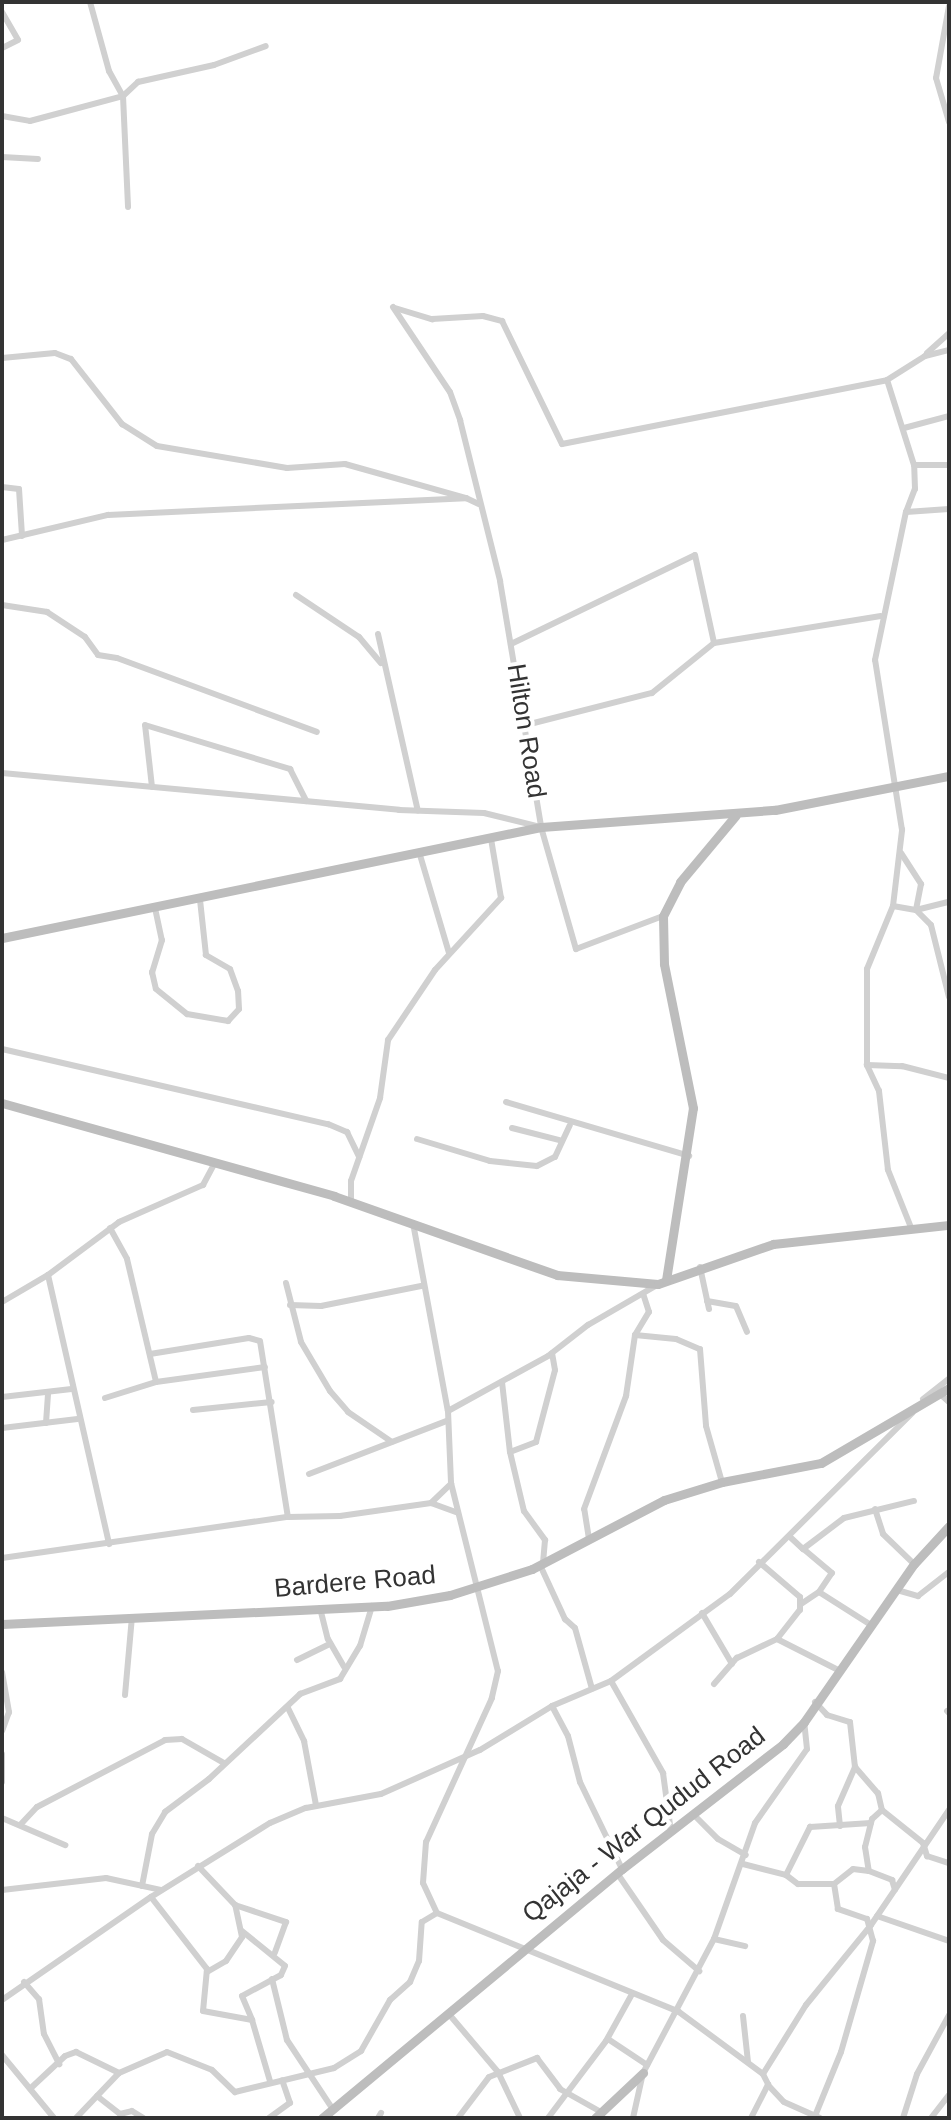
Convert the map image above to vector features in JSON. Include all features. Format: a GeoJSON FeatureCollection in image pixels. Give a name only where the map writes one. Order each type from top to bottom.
{"type":"FeatureCollection","features":[{"type":"Feature","properties":{"kind":"street"},"geometry":{"type":"LineString","coordinates":[[90,2],[109,71],[123,96],[128,207]]}},
{"type":"Feature","properties":{"kind":"street"},"geometry":{"type":"LineString","coordinates":[[948,117],[936,78],[949,6]]}},
{"type":"Feature","properties":{"kind":"street"},"geometry":{"type":"LineString","coordinates":[[2,12],[18,40],[2,48]]}},
{"type":"Feature","properties":{"kind":"street"},"geometry":{"type":"LineString","coordinates":[[2,116],[30,121],[123,96],[138,82],[214,65],[266,46]]}},
{"type":"Feature","properties":{"kind":"street"},"geometry":{"type":"LineString","coordinates":[[2,157],[38,159]]}},
{"type":"Feature","properties":{"kind":"street","name":"Hilton Road"},"geometry":{"type":"LineString","coordinates":[[2,773],[418,811],[495,815],[541,827],[511,644],[450,392],[393,307],[432,319],[483,316],[502,321],[562,444],[887,380]]}},
{"type":"Feature","properties":{"kind":"street"},"geometry":{"type":"LineString","coordinates":[[912,1230],[888,1170],[879,1091],[867,1065],[867,969],[893,906],[900,850],[901,802],[892,786],[875,660],[881,616],[906,512],[915,489],[914,465],[887,380],[925,356],[949,333]]}},
{"type":"Feature","properties":{"kind":"street"},"geometry":{"type":"LineString","coordinates":[[925,356],[949,350]]}},
{"type":"Feature","properties":{"kind":"street"},"geometry":{"type":"LineString","coordinates":[[2,358],[55,353],[71,359],[122,424],[157,446],[287,468],[345,464],[479,504]]}},
{"type":"Feature","properties":{"kind":"street"},"geometry":{"type":"LineString","coordinates":[[904,428],[949,416]]}},
{"type":"Feature","properties":{"kind":"street"},"geometry":{"type":"LineString","coordinates":[[914,465],[949,465]]}},
{"type":"Feature","properties":{"kind":"street"},"geometry":{"type":"LineString","coordinates":[[2,487],[19,489],[22,536]]}},
{"type":"Feature","properties":{"kind":"street"},"geometry":{"type":"LineString","coordinates":[[2,540],[108,515],[466,498]]}},
{"type":"Feature","properties":{"kind":"street"},"geometry":{"type":"LineString","coordinates":[[906,512],[949,509]]}},
{"type":"Feature","properties":{"kind":"street"},"geometry":{"type":"LineString","coordinates":[[511,644],[695,555],[714,643]]}},
{"type":"Feature","properties":{"kind":"street"},"geometry":{"type":"LineString","coordinates":[[296,595],[359,637],[386,674]]}},
{"type":"Feature","properties":{"kind":"street"},"geometry":{"type":"LineString","coordinates":[[2,605],[47,612],[85,637],[98,655],[117,658],[317,732]]}},
{"type":"Feature","properties":{"kind":"street"},"geometry":{"type":"LineString","coordinates":[[526,725],[652,693],[714,643],[881,616]]}},
{"type":"Feature","properties":{"kind":"street"},"geometry":{"type":"LineString","coordinates":[[378,634],[418,811]]}},
{"type":"Feature","properties":{"kind":"street"},"geometry":{"type":"LineString","coordinates":[[152,787],[145,725],[290,769],[306,801]]}},
{"type":"Feature","properties":{"kind":"street"},"geometry":{"type":"LineString","coordinates":[[2,938],[420,855],[541,827],[736,815],[949,776]]}},
{"type":"Feature","properties":{"kind":"street"},"geometry":{"type":"LineString","coordinates":[[662,1282],[689,1156],[693,1108],[664,964],[663,916],[680,882],[736,815]]}},
{"type":"Feature","properties":{"kind":"street"},"geometry":{"type":"LineString","coordinates":[[541,827],[576,949],[663,916]]}},
{"type":"Feature","properties":{"kind":"street"},"geometry":{"type":"LineString","coordinates":[[351,1202],[351,1181],[380,1098],[388,1040],[449,953],[501,898],[491,839]]}},
{"type":"Feature","properties":{"kind":"street"},"geometry":{"type":"LineString","coordinates":[[900,850],[921,884],[916,910]]}},
{"type":"Feature","properties":{"kind":"street"},"geometry":{"type":"LineString","coordinates":[[420,855],[449,953]]}},
{"type":"Feature","properties":{"kind":"street"},"geometry":{"type":"LineString","coordinates":[[155,908],[162,940],[152,972],[156,989],[187,1014],[228,1021],[239,1009],[238,991],[230,969],[206,955],[200,900]]}},
{"type":"Feature","properties":{"kind":"street"},"geometry":{"type":"LineString","coordinates":[[893,906],[916,910],[949,902]]}},
{"type":"Feature","properties":{"kind":"street"},"geometry":{"type":"LineString","coordinates":[[916,910],[931,925],[949,997]]}},
{"type":"Feature","properties":{"kind":"street"},"geometry":{"type":"LineString","coordinates":[[2,1049],[328,1124],[347,1132],[359,1157]]}},
{"type":"Feature","properties":{"kind":"street"},"geometry":{"type":"LineString","coordinates":[[867,1065],[902,1066],[949,1078]]}},
{"type":"Feature","properties":{"kind":"street"},"geometry":{"type":"LineString","coordinates":[[506,1102],[570,1125],[689,1156]]}},
{"type":"Feature","properties":{"kind":"street"},"geometry":{"type":"LineString","coordinates":[[2,1103],[334,1196],[557,1275],[662,1282]]}},
{"type":"Feature","properties":{"kind":"street"},"geometry":{"type":"LineString","coordinates":[[417,1139],[490,1161],[537,1166],[555,1157],[559,1140],[570,1125]]}},
{"type":"Feature","properties":{"kind":"street"},"geometry":{"type":"LineString","coordinates":[[512,1128],[548,1142],[559,1140]]}},
{"type":"Feature","properties":{"kind":"street"},"geometry":{"type":"LineString","coordinates":[[2,1302],[48,1275],[110,1228],[203,1185],[214,1164]]}},
{"type":"Feature","properties":{"kind":"street"},"geometry":{"type":"LineString","coordinates":[[334,1196],[351,1181]]}},
{"type":"Feature","properties":{"kind":"street"},"geometry":{"type":"LineString","coordinates":[[413,1223],[421,1286],[448,1411],[446,1421],[456,1512],[498,1671],[465,1757],[426,1842],[423,1883],[437,1913],[679,2012],[763,2074],[784,2102],[818,2117],[868,1963],[871,1925]]}},
{"type":"Feature","properties":{"kind":"street"},"geometry":{"type":"LineString","coordinates":[[448,1411],[552,1353],[662,1282],[700,1267],[773,1244],[949,1225]]}},
{"type":"Feature","properties":{"kind":"street"},"geometry":{"type":"LineString","coordinates":[[110,1228],[127,1259],[156,1382]]}},
{"type":"Feature","properties":{"kind":"street"},"geometry":{"type":"LineString","coordinates":[[700,1267],[709,1309]]}},
{"type":"Feature","properties":{"kind":"street"},"geometry":{"type":"LineString","coordinates":[[48,1275],[77,1419],[109,1544]]}},
{"type":"Feature","properties":{"kind":"street"},"geometry":{"type":"LineString","coordinates":[[286,1283],[301,1342],[330,1391],[348,1412],[392,1442]]}},
{"type":"Feature","properties":{"kind":"street"},"geometry":{"type":"LineString","coordinates":[[290,1305],[315,1307],[421,1286]]}},
{"type":"Feature","properties":{"kind":"street"},"geometry":{"type":"LineString","coordinates":[[589,1539],[584,1509],[626,1396],[635,1335],[649,1312],[643,1294]]}},
{"type":"Feature","properties":{"kind":"street"},"geometry":{"type":"LineString","coordinates":[[707,1301],[736,1306],[747,1332]]}},
{"type":"Feature","properties":{"kind":"street"},"geometry":{"type":"LineString","coordinates":[[635,1335],[676,1339],[700,1349],[706,1426],[722,1482]]}},
{"type":"Feature","properties":{"kind":"street"},"geometry":{"type":"LineString","coordinates":[[150,1354],[255,1338],[272,1402],[288,1517]]}},
{"type":"Feature","properties":{"kind":"street"},"geometry":{"type":"LineString","coordinates":[[510,1452],[536,1442],[555,1370],[552,1353]]}},
{"type":"Feature","properties":{"kind":"street"},"geometry":{"type":"LineString","coordinates":[[105,1398],[156,1382],[265,1367]]}},
{"type":"Feature","properties":{"kind":"street"},"geometry":{"type":"LineString","coordinates":[[2,2000],[161,1890],[270,1823],[316,1805],[381,1794],[465,1757],[552,1706],[611,1681],[730,1594],[759,1562],[879,1450],[913,1412],[912,1406],[949,1379]]}},
{"type":"Feature","properties":{"kind":"street"},"geometry":{"type":"LineString","coordinates":[[502,1382],[510,1452],[524,1511],[545,1540],[541,1563],[565,1619],[575,1628],[592,1689]]}},
{"type":"Feature","properties":{"kind":"street","name":"Bardere Road"},"geometry":{"type":"LineString","coordinates":[[2,1624],[418,1603],[477,1587],[541,1563],[656,1503],[722,1482],[821,1463],[878,1432],[912,1406],[949,1388]]}},
{"type":"Feature","properties":{"kind":"street"},"geometry":{"type":"LineString","coordinates":[[2,1397],[72,1389]]}},
{"type":"Feature","properties":{"kind":"street"},"geometry":{"type":"LineString","coordinates":[[46,1423],[48,1392]]}},
{"type":"Feature","properties":{"kind":"street"},"geometry":{"type":"LineString","coordinates":[[939,1393],[949,1402]]}},
{"type":"Feature","properties":{"kind":"street"},"geometry":{"type":"LineString","coordinates":[[193,1410],[272,1402]]}},
{"type":"Feature","properties":{"kind":"street"},"geometry":{"type":"LineString","coordinates":[[2,1428],[77,1419]]}},
{"type":"Feature","properties":{"kind":"street"},"geometry":{"type":"LineString","coordinates":[[309,1474],[446,1421]]}},
{"type":"Feature","properties":{"kind":"street"},"geometry":{"type":"LineString","coordinates":[[431,1503],[451,1484]]}},
{"type":"Feature","properties":{"kind":"street"},"geometry":{"type":"LineString","coordinates":[[803,1549],[844,1518],[914,1501]]}},
{"type":"Feature","properties":{"kind":"street"},"geometry":{"type":"LineString","coordinates":[[2,1558],[288,1517],[340,1516],[431,1503],[456,1512]]}},
{"type":"Feature","properties":{"kind":"street"},"geometry":{"type":"LineString","coordinates":[[875,1509],[883,1534],[914,1564]]}},
{"type":"Feature","properties":{"kind":"street","name":"Qajaja - War Qudud Road"},"geometry":{"type":"LineString","coordinates":[[322,2118],[447,2012],[619,1871],[694,1815],[804,1722],[914,1564],[949,1526]]}},
{"type":"Feature","properties":{"kind":"street"},"geometry":{"type":"LineString","coordinates":[[714,1684],[732,1664],[777,1639],[801,1604],[819,1592],[832,1570],[789,1536]]}},
{"type":"Feature","properties":{"kind":"street"},"geometry":{"type":"LineString","coordinates":[[759,1562],[800,1597],[801,1604]]}},
{"type":"Feature","properties":{"kind":"street"},"geometry":{"type":"LineString","coordinates":[[897,1590],[918,1596],[949,1572]]}},
{"type":"Feature","properties":{"kind":"street"},"geometry":{"type":"LineString","coordinates":[[819,1592],[871,1625]]}},
{"type":"Feature","properties":{"kind":"street"},"geometry":{"type":"LineString","coordinates":[[142,1886],[161,1817],[304,1691],[336,1682],[360,1646],[372,1605]]}},
{"type":"Feature","properties":{"kind":"street"},"geometry":{"type":"LineString","coordinates":[[320,1606],[330,1644],[344,1667]]}},
{"type":"Feature","properties":{"kind":"street"},"geometry":{"type":"LineString","coordinates":[[702,1613],[732,1664]]}},
{"type":"Feature","properties":{"kind":"street"},"geometry":{"type":"LineString","coordinates":[[125,1695],[132,1617]]}},
{"type":"Feature","properties":{"kind":"street"},"geometry":{"type":"LineString","coordinates":[[777,1639],[838,1670]]}},
{"type":"Feature","properties":{"kind":"street"},"geometry":{"type":"LineString","coordinates":[[297,1660],[330,1644]]}},
{"type":"Feature","properties":{"kind":"street"},"geometry":{"type":"LineString","coordinates":[[2,1672],[9,1705],[2,1731]]}},
{"type":"Feature","properties":{"kind":"street"},"geometry":{"type":"LineString","coordinates":[[611,1681],[663,1773],[671,1832]]}},
{"type":"Feature","properties":{"kind":"street"},"geometry":{"type":"LineString","coordinates":[[815,1702],[827,1715],[850,1722],[855,1767],[838,1806],[840,1826]]}},
{"type":"Feature","properties":{"kind":"street"},"geometry":{"type":"LineString","coordinates":[[552,1706],[568,1736],[580,1782],[619,1871],[663,1940],[699,1971]]}},
{"type":"Feature","properties":{"kind":"street"},"geometry":{"type":"LineString","coordinates":[[288,1708],[304,1741],[316,1805]]}},
{"type":"Feature","properties":{"kind":"street"},"geometry":{"type":"LineString","coordinates":[[458,2118],[479,2087],[498,2072],[537,2058],[569,2095],[598,2115],[645,2069],[679,2012],[714,1939],[755,1823],[807,1749],[804,1722]]}},
{"type":"Feature","properties":{"kind":"street"},"geometry":{"type":"LineString","coordinates":[[21,1824],[37,1807],[165,1740],[182,1739],[224,1763]]}},
{"type":"Feature","properties":{"kind":"street"},"geometry":{"type":"LineString","coordinates":[[2,1754],[2,1782]]}},
{"type":"Feature","properties":{"kind":"street"},"geometry":{"type":"LineString","coordinates":[[855,1767],[868,1776],[882,1810],[923,1843],[922,1850],[927,1856],[949,1863]]}},
{"type":"Feature","properties":{"kind":"street"},"geometry":{"type":"LineString","coordinates":[[869,1871],[864,1857],[871,1823],[882,1810]]}},
{"type":"Feature","properties":{"kind":"street"},"geometry":{"type":"LineString","coordinates":[[763,2074],[806,2005],[871,1925],[949,1810]]}},
{"type":"Feature","properties":{"kind":"street"},"geometry":{"type":"LineString","coordinates":[[694,1815],[718,1839],[746,1855]]}},
{"type":"Feature","properties":{"kind":"street"},"geometry":{"type":"LineString","coordinates":[[2,1818],[65,1845]]}},
{"type":"Feature","properties":{"kind":"street"},"geometry":{"type":"LineString","coordinates":[[786,1875],[810,1827],[871,1823]]}},
{"type":"Feature","properties":{"kind":"street"},"geometry":{"type":"LineString","coordinates":[[743,1864],[786,1875],[798,1884],[834,1884],[853,1869],[869,1871],[892,1880],[895,1890]]}},
{"type":"Feature","properties":{"kind":"street"},"geometry":{"type":"LineString","coordinates":[[198,1866],[235,1905],[286,1922],[275,1953]]}},
{"type":"Feature","properties":{"kind":"street"},"geometry":{"type":"LineString","coordinates":[[2,1890],[106,1878],[161,1890]]}},
{"type":"Feature","properties":{"kind":"street"},"geometry":{"type":"LineString","coordinates":[[834,1884],[838,1909],[871,1925]]}},
{"type":"Feature","properties":{"kind":"street"},"geometry":{"type":"LineString","coordinates":[[151,1897],[207,1972],[203,2011],[252,2020]]}},
{"type":"Feature","properties":{"kind":"street"},"geometry":{"type":"LineString","coordinates":[[235,1905],[242,1931],[275,1953],[284,1970],[242,1996],[270,2081]]}},
{"type":"Feature","properties":{"kind":"street"},"geometry":{"type":"LineString","coordinates":[[76,2118],[119,2073],[167,2052],[212,2070],[235,2092],[270,2081],[334,2068],[361,2051],[390,2000],[410,1982],[419,1961],[422,1922],[437,1913]]}},
{"type":"Feature","properties":{"kind":"street"},"geometry":{"type":"LineString","coordinates":[[877,1916],[949,1941]]}},
{"type":"Feature","properties":{"kind":"street"},"geometry":{"type":"LineString","coordinates":[[207,1972],[226,1961],[242,1931]]}},
{"type":"Feature","properties":{"kind":"street"},"geometry":{"type":"LineString","coordinates":[[714,1939],[745,1946]]}},
{"type":"Feature","properties":{"kind":"street"},"geometry":{"type":"LineString","coordinates":[[272,1979],[287,2040],[332,2108]]}},
{"type":"Feature","properties":{"kind":"street"},"geometry":{"type":"LineString","coordinates":[[24,1982],[39,1999],[44,2034],[59,2064]]}},
{"type":"Feature","properties":{"kind":"street"},"geometry":{"type":"LineString","coordinates":[[548,2118],[569,2095],[608,2039],[632,1994]]}},
{"type":"Feature","properties":{"kind":"street"},"geometry":{"type":"LineString","coordinates":[[447,2012],[498,2072],[520,2118]]}},
{"type":"Feature","properties":{"kind":"street"},"geometry":{"type":"LineString","coordinates":[[903,2118],[921,2064],[949,2015]]}},
{"type":"Feature","properties":{"kind":"street"},"geometry":{"type":"LineString","coordinates":[[743,2016],[748,2062]]}},
{"type":"Feature","properties":{"kind":"street"},"geometry":{"type":"LineString","coordinates":[[608,2039],[645,2069]]}},
{"type":"Feature","properties":{"kind":"street"},"geometry":{"type":"LineString","coordinates":[[32,2087],[65,2056],[80,2052],[119,2073]]}},
{"type":"Feature","properties":{"kind":"street"},"geometry":{"type":"LineString","coordinates":[[2,2055],[32,2087],[54,2118]]}},
{"type":"Feature","properties":{"kind":"street"},"geometry":{"type":"LineString","coordinates":[[633,2118],[645,2069]]}},
{"type":"Feature","properties":{"kind":"street"},"geometry":{"type":"LineString","coordinates":[[269,2118],[290,2103],[282,2080]]}},
{"type":"Feature","properties":{"kind":"street"},"geometry":{"type":"LineString","coordinates":[[751,2118],[768,2084]]}},
{"type":"Feature","properties":{"kind":"street"},"geometry":{"type":"LineString","coordinates":[[931,2118],[949,2095]]}},
{"type":"Feature","properties":{"kind":"street"},"geometry":{"type":"LineString","coordinates":[[97,2096],[120,2114],[132,2111],[143,2118]]}}]}
